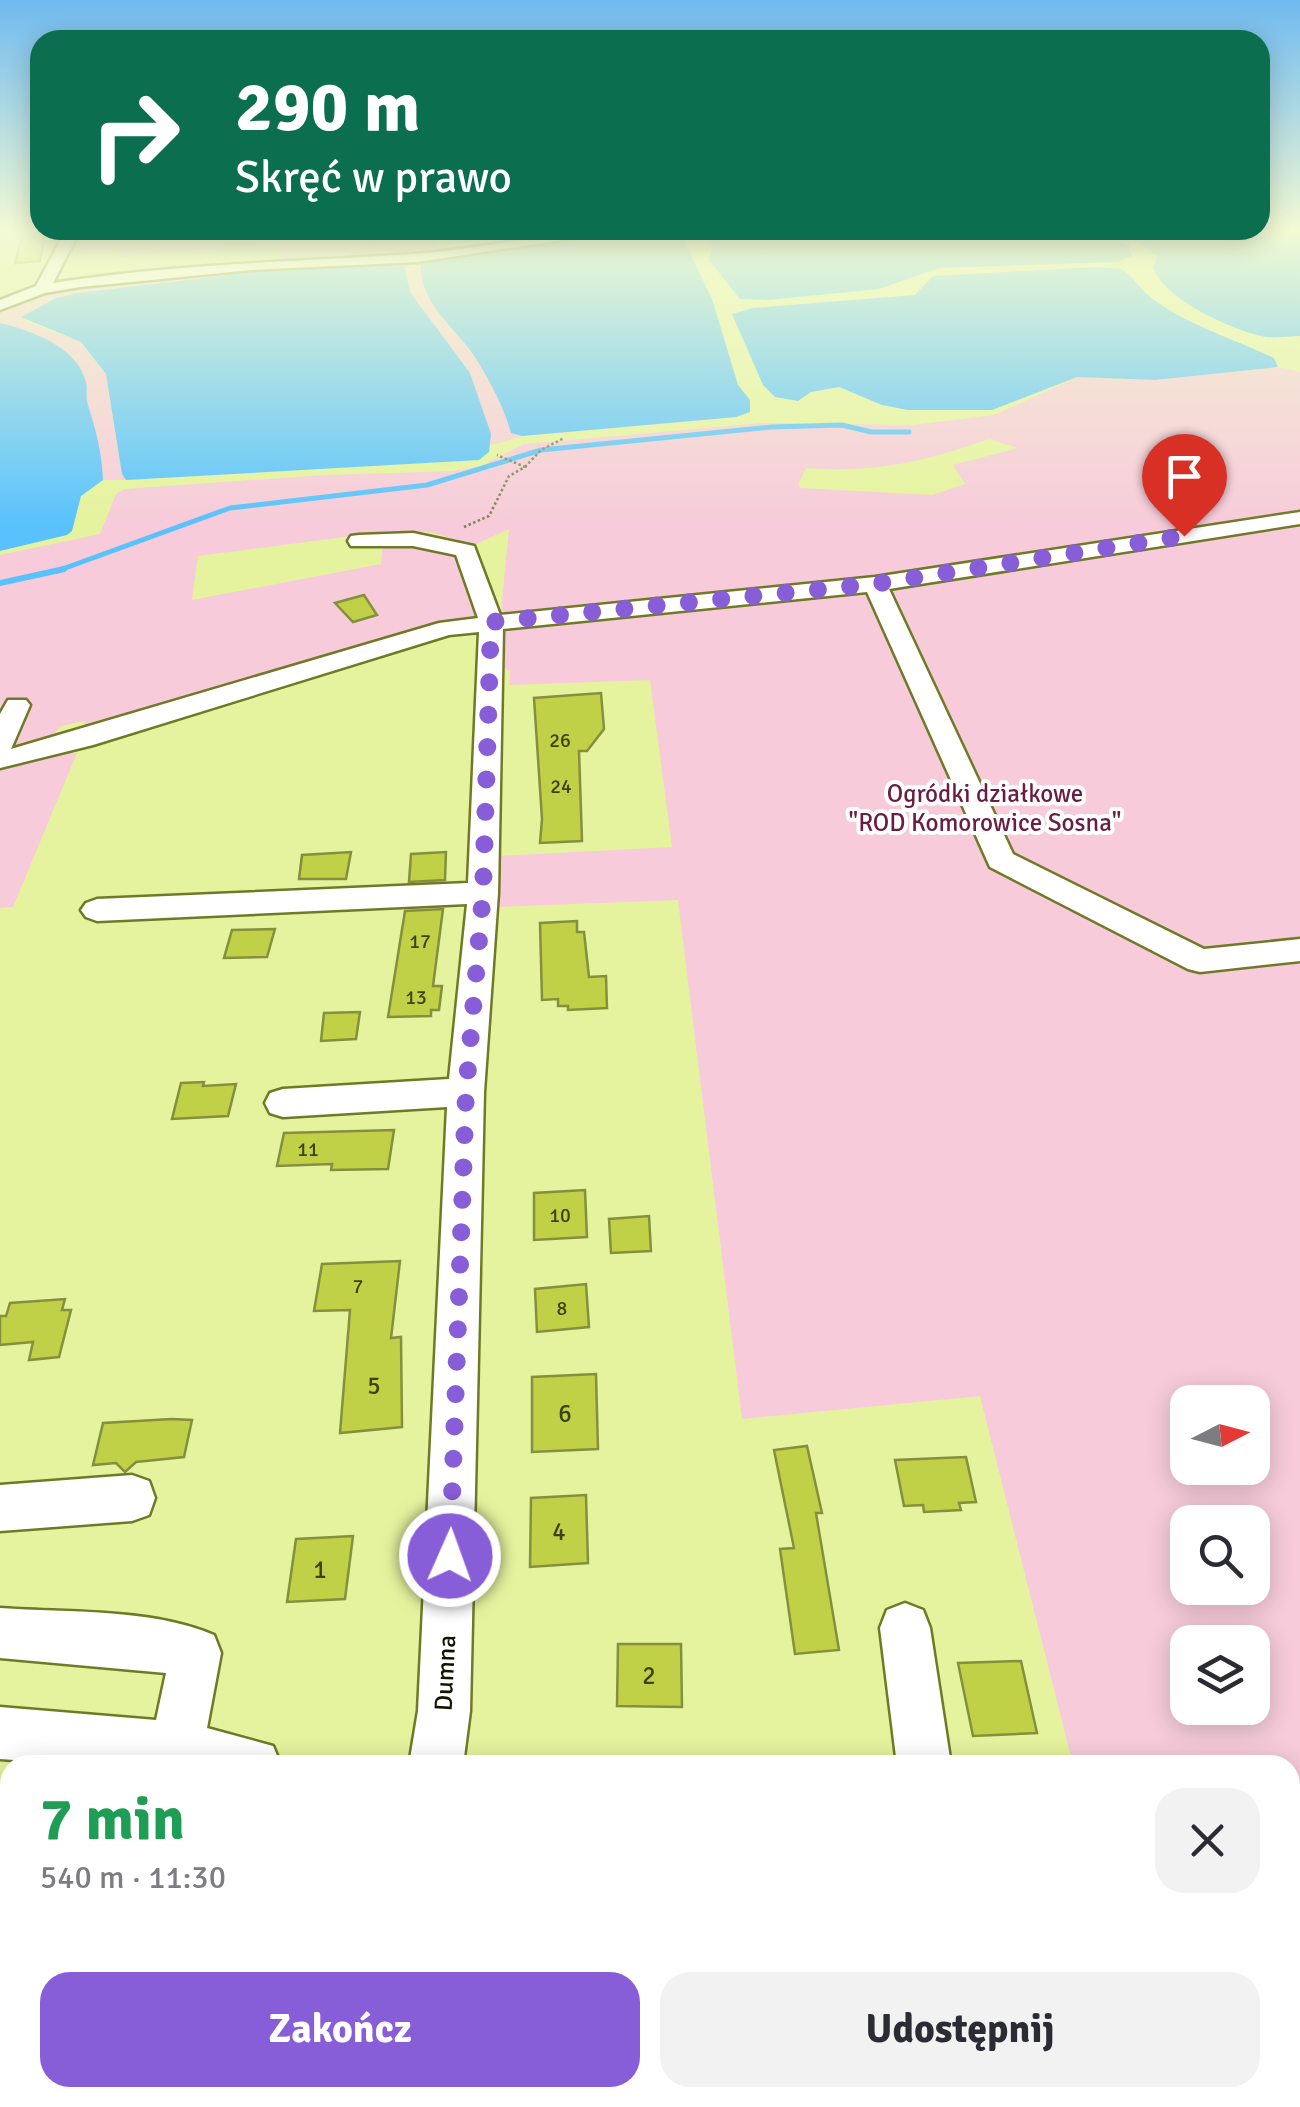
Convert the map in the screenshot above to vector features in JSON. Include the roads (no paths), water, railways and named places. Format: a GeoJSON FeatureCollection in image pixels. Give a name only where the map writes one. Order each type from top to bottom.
{"type":"FeatureCollection","features":[{"type":"Feature","properties":{"kind":"street"},"geometry":{"type":"LineString","coordinates":[[0,760],[84,740],[447,628],[874,584],[1300,518]]}},
{"type":"Feature","properties":{"kind":"street"},"geometry":{"type":"LineString","coordinates":[[359,541],[396,537],[436,540],[466,551],[491,622]]}},
{"type":"Feature","properties":{"kind":"street"},"geometry":{"type":"LineString","coordinates":[[874,584],[1001,860],[1200,961],[1300,950]]}},
{"type":"Feature","properties":{"kind":"street","name":"Dumna"},"geometry":{"type":"LineString","coordinates":[[437,1755],[444,1711],[466,1092],[483,893],[491,622]]}},
{"type":"Feature","properties":{"kind":"street"},"geometry":{"type":"LineString","coordinates":[[0,744],[18,705]]}},
{"type":"Feature","properties":{"kind":"street"},"geometry":{"type":"LineString","coordinates":[[97,910],[483,893]]}},
{"type":"Feature","properties":{"kind":"street"},"geometry":{"type":"LineString","coordinates":[[283,1103],[466,1092]]}},
{"type":"Feature","properties":{"kind":"street"},"geometry":{"type":"LineString","coordinates":[[0,1508],[132,1498]]}},
{"type":"Feature","properties":{"kind":"street"},"geometry":{"type":"LineString","coordinates":[[905,1628],[923,1755]]}},
{"type":"Feature","properties":{"kind":"street"},"geometry":{"type":"LineString","coordinates":[[0,1633],[128,1642],[196,1653],[177,1747]]}},
{"type":"Feature","properties":{"kind":"street"},"geometry":{"type":"LineString","coordinates":[[0,1733],[86,1736],[211,1755]]}},
{"type":"Feature","properties":{"kind":"water"},"geometry":{"type":"Polygon","coordinates":[[[0,326],[12,326],[51,342],[81,370],[103,480],[81,496],[72,531],[67,535],[0,551],[0,326]]]}},
{"type":"Feature","properties":{"kind":"water"},"geometry":{"type":"Polygon","coordinates":[[[43,326],[435,326],[470,373],[491,434],[489,452],[479,460],[126,480],[106,374],[81,342],[43,326]]]}},
{"type":"Feature","properties":{"kind":"water"},"geometry":{"type":"Polygon","coordinates":[[[450,326],[720,326],[738,385],[750,400],[750,412],[736,417],[522,436],[511,433],[501,405],[469,349],[450,326]]]}},
{"type":"Feature","properties":{"kind":"water"},"geometry":{"type":"Polygon","coordinates":[[[737,326],[1200,326],[1274,358],[1278,367],[1155,380],[1077,377],[992,410],[908,410],[882,405],[839,387],[811,392],[798,401],[775,397],[763,385],[737,326]]]}},
{"type":"Feature","properties":{"kind":"water"},"geometry":{"type":"Polygon","coordinates":[[[1234,326],[1300,326],[1300,336],[1253,334],[1234,326]]]}},
{"type":"Feature","properties":{"kind":"waterway"},"geometry":{"type":"LineString","coordinates":[[60,570],[230,508],[427,485],[541,450],[772,427],[842,425],[871,432],[909,432]]}},
{"type":"Feature","properties":{"kind":"waterway"},"geometry":{"type":"LineString","coordinates":[[0,583],[60,570]]}},
{"type":"Feature","properties":{"kind":"park label","name":"Ogródki działkowe \"ROD Komorowice Sosna\""},"geometry":{"type":"Point","coordinates":[985,808]}}]}
